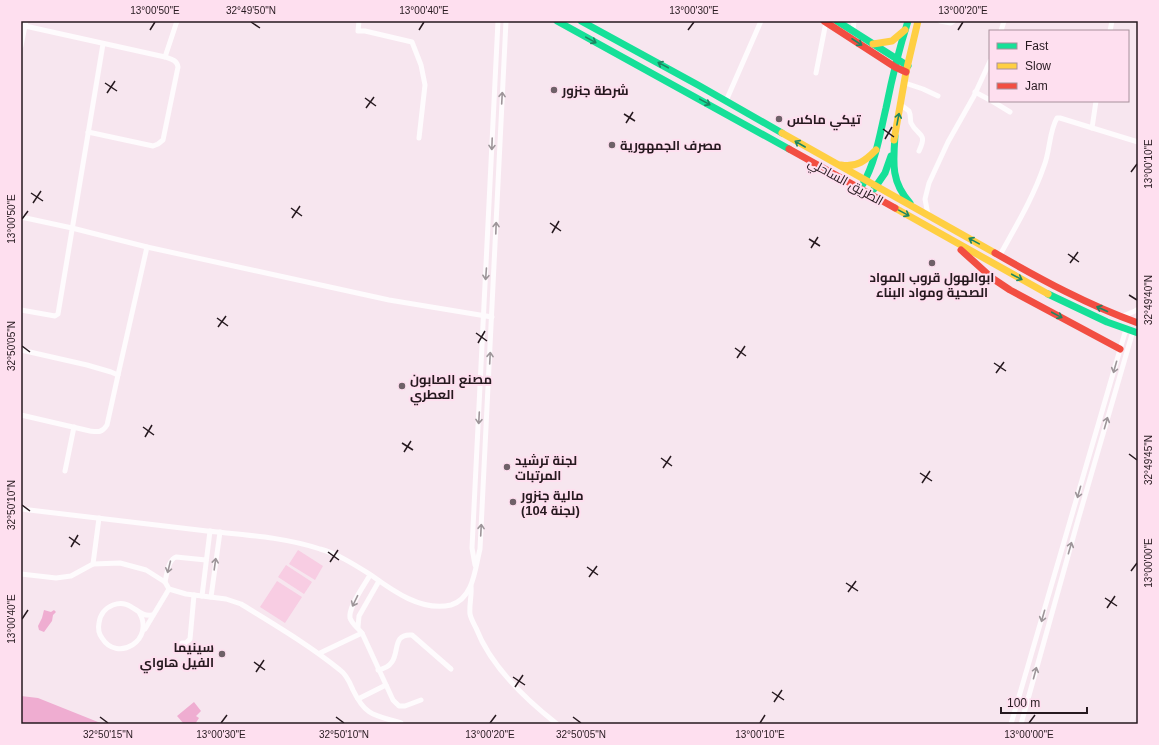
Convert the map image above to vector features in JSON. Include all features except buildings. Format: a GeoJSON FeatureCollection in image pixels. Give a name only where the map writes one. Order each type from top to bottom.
{"type":"FeatureCollection","features":[{"type":"Feature","properties":{"kind":"main road","name":"الطريق الساحلي"},"geometry":{"type":"LineString","coordinates":[[557,21],[871,194],[1005,271],[1080,310],[1132,331]]}},
{"type":"Feature","properties":{"kind":"main road","name":"الطريق الساحلي"},"geometry":{"type":"LineString","coordinates":[[581,21],[726,101],[920,212],[1053,284],[1120,317],[1138,323]]}},
{"type":"Feature","properties":{"kind":"main road"},"geometry":{"type":"LineString","coordinates":[[825,21],[896,64],[907,69]]}},
{"type":"Feature","properties":{"kind":"main road"},"geometry":{"type":"LineString","coordinates":[[837,21],[873,44],[896,64]]}},
{"type":"Feature","properties":{"kind":"main road"},"geometry":{"type":"LineString","coordinates":[[860,188],[865,181],[876,150],[896,64],[908,21]]}},
{"type":"Feature","properties":{"kind":"main road"},"geometry":{"type":"LineString","coordinates":[[871,194],[888,167],[918,21]]}},
{"type":"Feature","properties":{"kind":"main road"},"geometry":{"type":"LineString","coordinates":[[873,44],[892,41],[905,30]]}},
{"type":"Feature","properties":{"kind":"main road"},"geometry":{"type":"LineString","coordinates":[[895,136],[892,167],[898,188],[907,200],[920,212]]}},
{"type":"Feature","properties":{"kind":"main road"},"geometry":{"type":"LineString","coordinates":[[830,161],[844,166],[856,166],[861,164],[876,150]]}},
{"type":"Feature","properties":{"kind":"main road"},"geometry":{"type":"LineString","coordinates":[[946,237],[992,278],[1004,286],[1120,349]]}},
{"type":"Feature","properties":{"kind":"street"},"geometry":{"type":"LineString","coordinates":[[165,57],[176,21]]}},
{"type":"Feature","properties":{"kind":"street"},"geometry":{"type":"LineString","coordinates":[[360,21],[358,31],[365,31],[412,42],[421,64],[424,85],[419,138]]}},
{"type":"Feature","properties":{"kind":"street"},"geometry":{"type":"LineString","coordinates":[[475,568],[472,548],[498,21]]}},
{"type":"Feature","properties":{"kind":"street"},"geometry":{"type":"LineString","coordinates":[[506,21],[480,549],[471,585],[470,614],[480,638],[497,664],[516,688],[534,706],[557,724]]}},
{"type":"Feature","properties":{"kind":"street"},"geometry":{"type":"LineString","coordinates":[[726,101],[761,21]]}},
{"type":"Feature","properties":{"kind":"street"},"geometry":{"type":"LineString","coordinates":[[816,73],[825,21]]}},
{"type":"Feature","properties":{"kind":"street"},"geometry":{"type":"LineString","coordinates":[[853,31],[854,21]]}},
{"type":"Feature","properties":{"kind":"street"},"geometry":{"type":"LineString","coordinates":[[940,21],[951,23],[954,21]]}},
{"type":"Feature","properties":{"kind":"street"},"geometry":{"type":"LineString","coordinates":[[21,46],[25,24],[103,44],[165,57],[178,63],[164,136],[158,144],[153,146],[140,144],[88,132]]}},
{"type":"Feature","properties":{"kind":"street"},"geometry":{"type":"LineString","coordinates":[[21,310],[55,316],[58,314],[103,44]]}},
{"type":"Feature","properties":{"kind":"street"},"geometry":{"type":"LineString","coordinates":[[928,216],[925,199],[929,183],[948,142],[989,64]]}},
{"type":"Feature","properties":{"kind":"street"},"geometry":{"type":"LineString","coordinates":[[905,83],[938,96]]}},
{"type":"Feature","properties":{"kind":"street"},"geometry":{"type":"LineString","coordinates":[[975,92],[989,100]]}},
{"type":"Feature","properties":{"kind":"street"},"geometry":{"type":"LineString","coordinates":[[993,102],[1010,112]]}},
{"type":"Feature","properties":{"kind":"street"},"geometry":{"type":"LineString","coordinates":[[1092,128],[1096,102]]}},
{"type":"Feature","properties":{"kind":"street"},"geometry":{"type":"LineString","coordinates":[[901,106],[909,111],[911,122],[921,134],[923,142],[919,151]]}},
{"type":"Feature","properties":{"kind":"street"},"geometry":{"type":"LineString","coordinates":[[1000,255],[1029,203],[1045,164],[1056,120],[1060,118],[1138,142]]}},
{"type":"Feature","properties":{"kind":"street"},"geometry":{"type":"LineString","coordinates":[[21,217],[147,247],[389,300],[492,317]]}},
{"type":"Feature","properties":{"kind":"street"},"geometry":{"type":"LineString","coordinates":[[21,414],[74,427],[99,432],[104,431],[107,425],[147,247]]}},
{"type":"Feature","properties":{"kind":"street"},"geometry":{"type":"LineString","coordinates":[[1120,317],[1130,314],[1138,309]]}},
{"type":"Feature","properties":{"kind":"street"},"geometry":{"type":"LineString","coordinates":[[1011,724],[1120,349],[1132,331]]}},
{"type":"Feature","properties":{"kind":"street"},"geometry":{"type":"LineString","coordinates":[[1021,724],[1132,331]]}},
{"type":"Feature","properties":{"kind":"street"},"geometry":{"type":"LineString","coordinates":[[21,350],[87,365],[118,375]]}},
{"type":"Feature","properties":{"kind":"street"},"geometry":{"type":"LineString","coordinates":[[481,375],[489,375]]}},
{"type":"Feature","properties":{"kind":"street"},"geometry":{"type":"LineString","coordinates":[[65,471],[74,427]]}},
{"type":"Feature","properties":{"kind":"street"},"geometry":{"type":"LineString","coordinates":[[21,509],[286,540],[320,548],[349,562],[406,597],[422,604],[432,606],[452,604],[460,600],[471,585]]}},
{"type":"Feature","properties":{"kind":"street"},"geometry":{"type":"LineString","coordinates":[[474,511],[482,511]]}},
{"type":"Feature","properties":{"kind":"street"},"geometry":{"type":"LineString","coordinates":[[93,564],[99,518]]}},
{"type":"Feature","properties":{"kind":"street"},"geometry":{"type":"LineString","coordinates":[[1072,518],[1078,520]]}},
{"type":"Feature","properties":{"kind":"street"},"geometry":{"type":"LineString","coordinates":[[202,596],[210,531]]}},
{"type":"Feature","properties":{"kind":"street"},"geometry":{"type":"LineString","coordinates":[[211,597],[220,532]]}},
{"type":"Feature","properties":{"kind":"street"},"geometry":{"type":"LineString","coordinates":[[165,582],[171,560],[174,558],[206,560]]}},
{"type":"Feature","properties":{"kind":"street"},"geometry":{"type":"LineString","coordinates":[[21,574],[56,578],[71,576],[93,564],[120,563],[146,570],[165,582],[169,589],[186,594],[226,599],[241,604],[320,653],[342,671],[348,679],[362,706],[371,713],[401,723]]}},
{"type":"Feature","properties":{"kind":"street"},"geometry":{"type":"LineString","coordinates":[[370,575],[354,601],[350,614],[353,624],[358,627],[362,633],[392,700],[399,706],[405,706],[422,700]]}},
{"type":"Feature","properties":{"kind":"street"},"geometry":{"type":"LineString","coordinates":[[358,627],[358,616],[379,581]]}},
{"type":"Feature","properties":{"kind":"street"},"geometry":{"type":"LineString","coordinates":[[152,615],[147,616],[126,604],[113,605],[107,608],[102,614],[98,626],[103,640],[109,645],[115,648],[123,649],[133,646],[139,641],[152,615],[169,589]]}},
{"type":"Feature","properties":{"kind":"street"},"geometry":{"type":"LineString","coordinates":[[182,643],[186,643],[190,639],[194,595]]}},
{"type":"Feature","properties":{"kind":"street"},"geometry":{"type":"LineString","coordinates":[[139,612],[144,624],[143,632]]}},
{"type":"Feature","properties":{"kind":"street"},"geometry":{"type":"LineString","coordinates":[[320,653],[362,633]]}},
{"type":"Feature","properties":{"kind":"street"},"geometry":{"type":"LineString","coordinates":[[378,670],[390,666],[393,662],[396,645],[402,636],[407,635],[412,635],[451,669]]}},
{"type":"Feature","properties":{"kind":"street"},"geometry":{"type":"LineString","coordinates":[[1037,635],[1045,636]]}},
{"type":"Feature","properties":{"kind":"street"},"geometry":{"type":"LineString","coordinates":[[358,699],[386,685]]}},
{"type":"Feature","properties":{"kind":"shaded area"},"geometry":{"type":"Polygon","coordinates":[[[298,550],[323,566],[315,580],[289,564],[298,550]]]}},
{"type":"Feature","properties":{"kind":"shaded area"},"geometry":{"type":"Polygon","coordinates":[[[286,565],[312,582],[304,594],[278,577],[286,565]]]}},
{"type":"Feature","properties":{"kind":"shaded area"},"geometry":{"type":"Polygon","coordinates":[[[277,581],[302,597],[285,623],[260,607],[277,581]]]}},
{"type":"Feature","properties":{"kind":"shaded area"},"geometry":{"type":"Polygon","coordinates":[[[44,610],[51,612],[54,610],[56,612],[53,615],[52,621],[44,632],[39,630],[38,626],[44,610]]]}},
{"type":"Feature","properties":{"kind":"shaded area"},"geometry":{"type":"Polygon","coordinates":[[[21,696],[38,698],[103,724],[21,724],[21,696]]]}},
{"type":"Feature","properties":{"kind":"shaded area"},"geometry":{"type":"Polygon","coordinates":[[[194,702],[201,711],[196,716],[199,718],[195,724],[184,724],[177,716],[194,702]]]}},
{"type":"Feature","properties":{"kind":"traffic: fast"},"geometry":{"type":"LineString","coordinates":[[557,21],[789,149]]}},
{"type":"Feature","properties":{"kind":"traffic: fast"},"geometry":{"type":"LineString","coordinates":[[581,21],[782,133]]}},
{"type":"Feature","properties":{"kind":"traffic: fast"},"geometry":{"type":"LineString","coordinates":[[837,21],[908,66]]}},
{"type":"Feature","properties":{"kind":"traffic: fast"},"geometry":{"type":"LineString","coordinates":[[863,184],[877,147],[896,64],[908,21]]}},
{"type":"Feature","properties":{"kind":"traffic: fast"},"geometry":{"type":"LineString","coordinates":[[895,136],[894,164],[896,180],[910,203]]}},
{"type":"Feature","properties":{"kind":"traffic: fast"},"geometry":{"type":"LineString","coordinates":[[874,189],[885,173],[891,156]]}},
{"type":"Feature","properties":{"kind":"traffic: fast"},"geometry":{"type":"LineString","coordinates":[[1048,294],[1107,322],[1138,333]]}},
{"type":"Feature","properties":{"kind":"traffic: slow"},"geometry":{"type":"LineString","coordinates":[[894,140],[906,72],[918,21]]}},
{"type":"Feature","properties":{"kind":"traffic: slow"},"geometry":{"type":"LineString","coordinates":[[873,44],[892,41],[905,30]]}},
{"type":"Feature","properties":{"kind":"traffic: slow"},"geometry":{"type":"LineString","coordinates":[[782,133],[995,253]]}},
{"type":"Feature","properties":{"kind":"traffic: slow"},"geometry":{"type":"LineString","coordinates":[[841,165],[847,166],[861,162],[876,150]]}},
{"type":"Feature","properties":{"kind":"traffic: slow"},"geometry":{"type":"LineString","coordinates":[[895,208],[1048,294]]}},
{"type":"Feature","properties":{"kind":"traffic: jam"},"geometry":{"type":"LineString","coordinates":[[824,21],[895,67],[906,72]]}},
{"type":"Feature","properties":{"kind":"traffic: jam"},"geometry":{"type":"LineString","coordinates":[[789,149],[895,208]]}},
{"type":"Feature","properties":{"kind":"traffic: jam"},"geometry":{"type":"LineString","coordinates":[[961,250],[992,278],[1010,290],[1120,349]]}},
{"type":"Feature","properties":{"kind":"traffic: jam"},"geometry":{"type":"LineString","coordinates":[[995,253],[1065,291],[1119,316],[1138,323]]}},
{"type":"Feature","properties":{"kind":"place","name":"شرطة جنزور"},"geometry":{"type":"Point","coordinates":[554,90]}},
{"type":"Feature","properties":{"kind":"place","name":"تيكي ماكس"},"geometry":{"type":"Point","coordinates":[779,119]}},
{"type":"Feature","properties":{"kind":"place","name":"مصرف الجمهورية"},"geometry":{"type":"Point","coordinates":[612,145]}},
{"type":"Feature","properties":{"kind":"place","name":"ابوالهول قروب المواد الصحية ومواد البناء"},"geometry":{"type":"Point","coordinates":[932,263]}},
{"type":"Feature","properties":{"kind":"place","name":"مصنع الصابون العطري"},"geometry":{"type":"Point","coordinates":[402,386]}},
{"type":"Feature","properties":{"kind":"place","name":"لجنة ترشيد المرتبات"},"geometry":{"type":"Point","coordinates":[507,467]}},
{"type":"Feature","properties":{"kind":"place","name":"مالية جنزور (لجنة 104)"},"geometry":{"type":"Point","coordinates":[513,502]}},
{"type":"Feature","properties":{"kind":"place","name":"سينيما الفيل هاواي"},"geometry":{"type":"Point","coordinates":[222,654]}}]}
